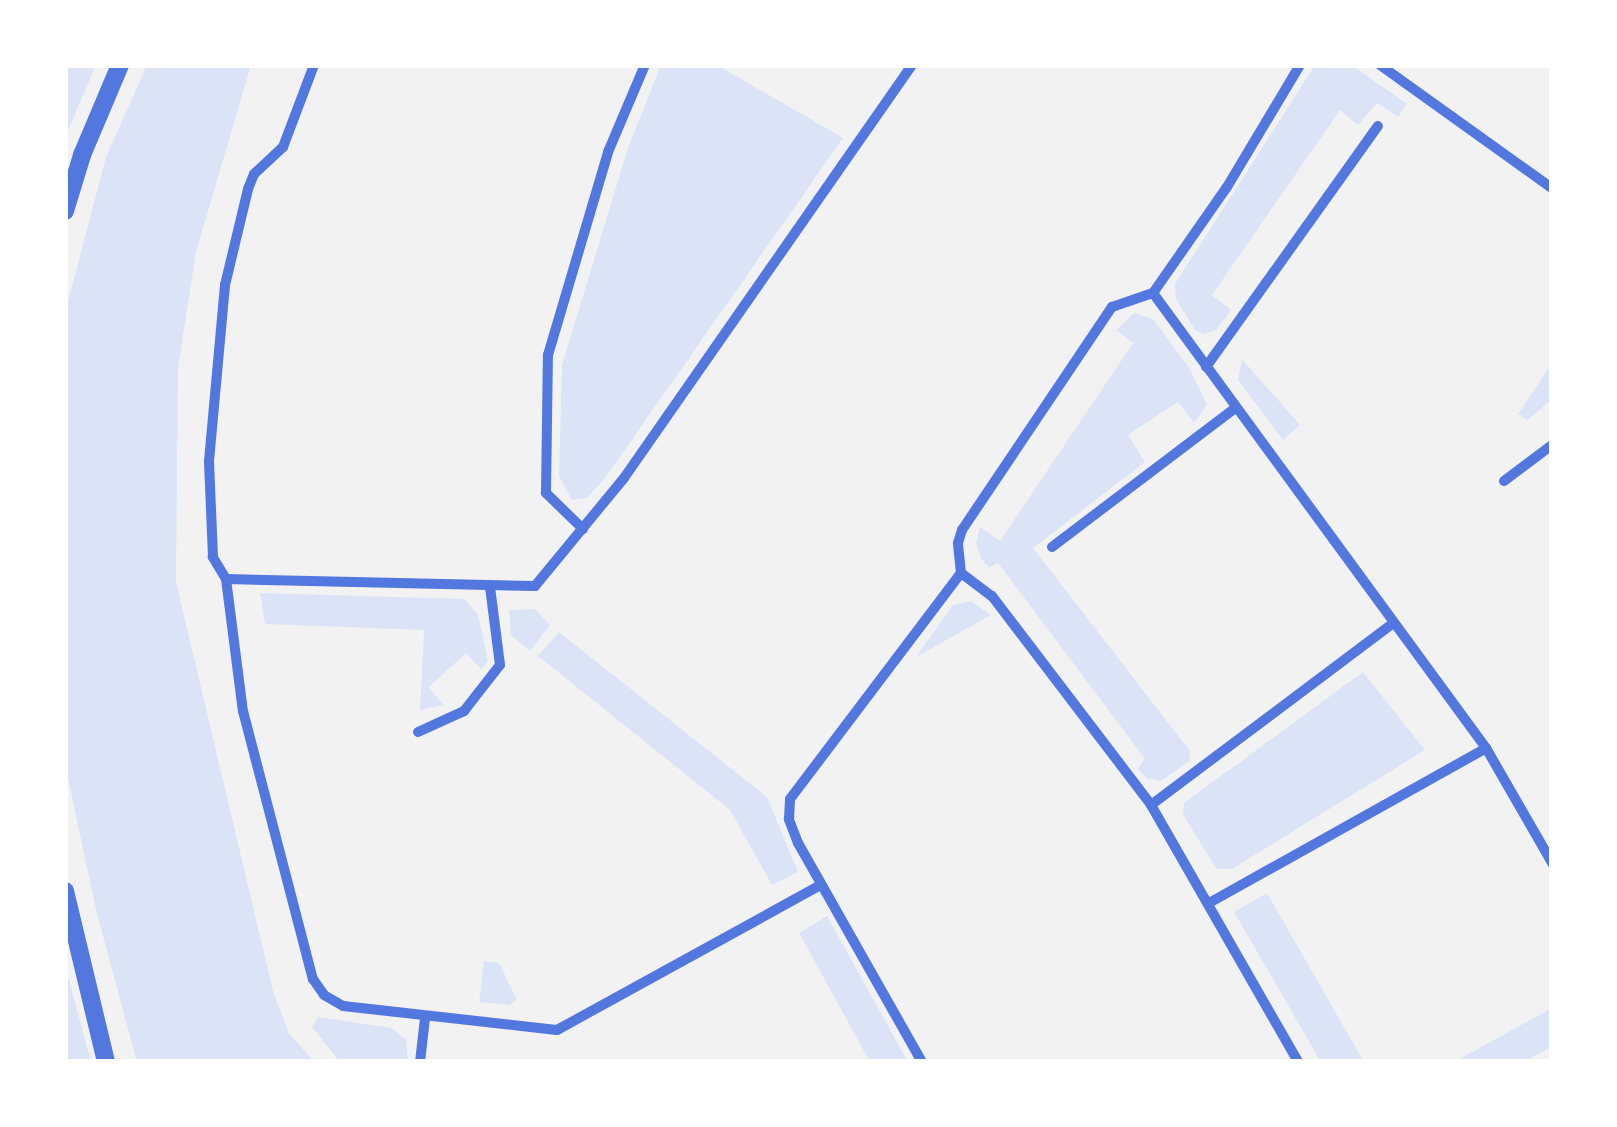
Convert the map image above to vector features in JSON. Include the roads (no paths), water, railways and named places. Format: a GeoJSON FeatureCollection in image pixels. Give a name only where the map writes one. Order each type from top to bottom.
{"type":"FeatureCollection","features":[{"type":"Feature","properties":{"kind":"street"},"geometry":{"type":"LineString","coordinates":[[65,211],[82,155],[120,65]]}},
{"type":"Feature","properties":{"kind":"street"},"geometry":{"type":"LineString","coordinates":[[314,65],[283,147],[254,174],[248,188],[226,284],[209,461],[212,558],[226,579],[242,711],[313,979],[324,995],[342,1006],[557,1030],[822,886]]}},
{"type":"Feature","properties":{"kind":"street"},"geometry":{"type":"LineString","coordinates":[[583,529],[546,493],[548,355],[608,152],[645,65]]}},
{"type":"Feature","properties":{"kind":"street"},"geometry":{"type":"LineString","coordinates":[[226,579],[535,586],[624,478],[912,65]]}},
{"type":"Feature","properties":{"kind":"street"},"geometry":{"type":"LineString","coordinates":[[922,1062],[793,832],[790,799],[961,573],[958,542],[962,530],[1112,307],[1153,293],[1226,187],[1300,65]]}},
{"type":"Feature","properties":{"kind":"street"},"geometry":{"type":"LineString","coordinates":[[1381,65],[1552,188]]}},
{"type":"Feature","properties":{"kind":"street"},"geometry":{"type":"LineString","coordinates":[[1206,367],[1378,126]]}},
{"type":"Feature","properties":{"kind":"street"},"geometry":{"type":"LineString","coordinates":[[1153,293],[1234,410],[1486,748],[1552,863]]}},
{"type":"Feature","properties":{"kind":"street"},"geometry":{"type":"LineString","coordinates":[[1052,548],[1234,410]]}},
{"type":"Feature","properties":{"kind":"street"},"geometry":{"type":"LineString","coordinates":[[1504,481],[1552,444]]}},
{"type":"Feature","properties":{"kind":"street"},"geometry":{"type":"LineString","coordinates":[[961,573],[992,596],[1151,805],[1298,1062]]}},
{"type":"Feature","properties":{"kind":"street"},"geometry":{"type":"LineString","coordinates":[[418,732],[464,710],[494,676],[502,655],[490,587]]}},
{"type":"Feature","properties":{"kind":"street"},"geometry":{"type":"LineString","coordinates":[[1151,805],[1392,624]]}},
{"type":"Feature","properties":{"kind":"street"},"geometry":{"type":"LineString","coordinates":[[1209,903],[1486,748]]}},
{"type":"Feature","properties":{"kind":"street"},"geometry":{"type":"LineString","coordinates":[[65,891],[106,1062]]}},
{"type":"Feature","properties":{"kind":"street"},"geometry":{"type":"LineString","coordinates":[[420,1062],[425,1018]]}}]}
